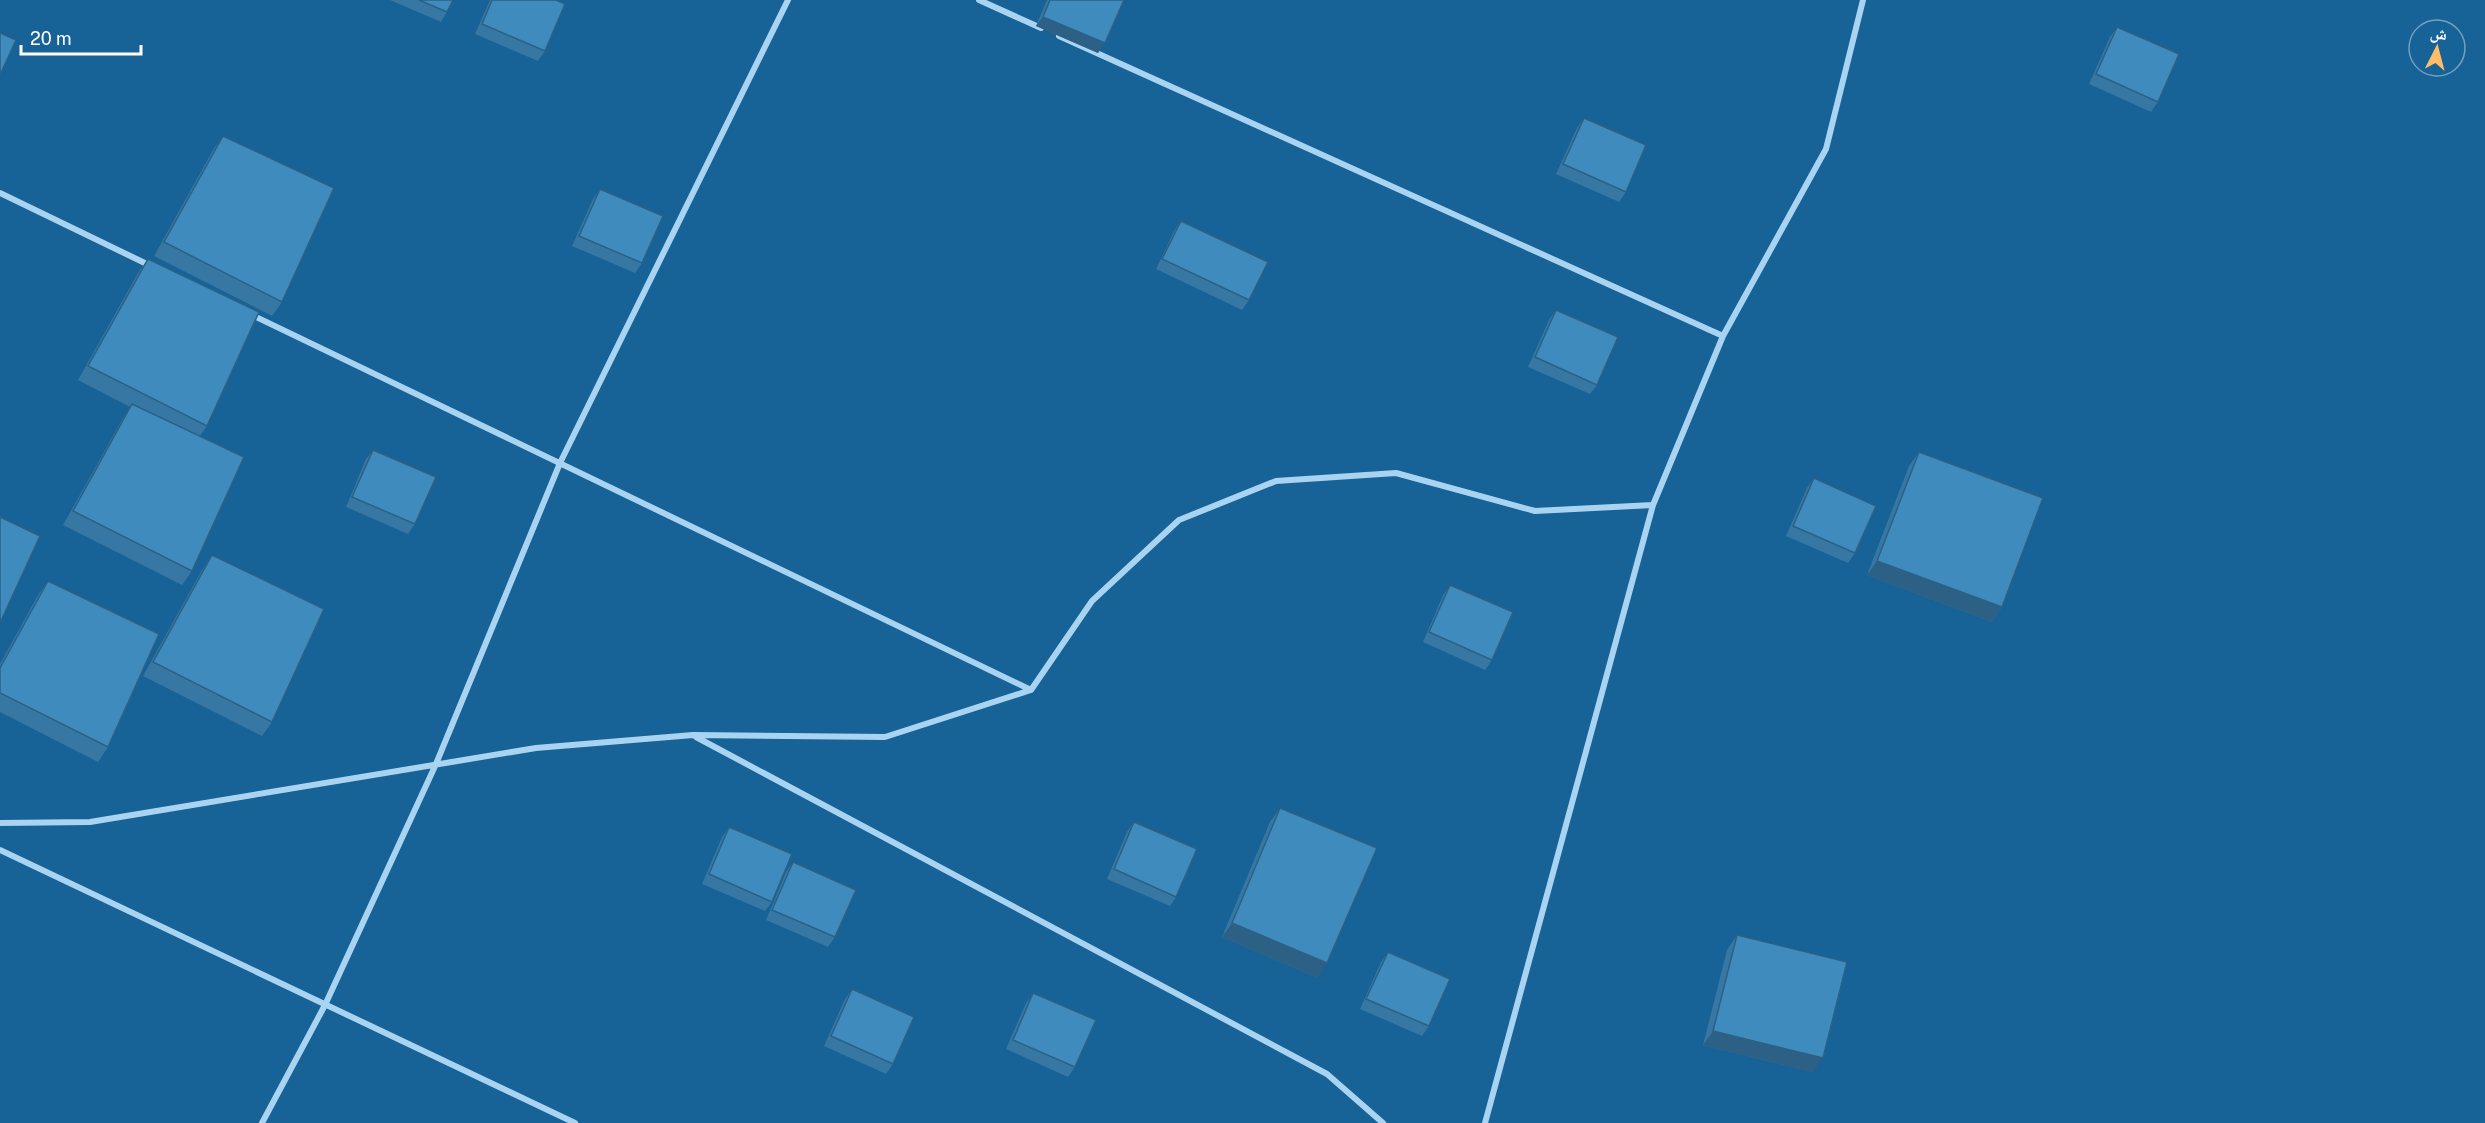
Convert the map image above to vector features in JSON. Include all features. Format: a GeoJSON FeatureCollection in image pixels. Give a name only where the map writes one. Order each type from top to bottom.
{"type":"FeatureCollection","features":[{"type":"Feature","properties":{"kind":"street"},"geometry":{"type":"LineString","coordinates":[[262,1123],[325,1005],[436,764],[560,463],[788,0]]}},
{"type":"Feature","properties":{"kind":"street"},"geometry":{"type":"LineString","coordinates":[[979,0],[1043,29]]}},
{"type":"Feature","properties":{"kind":"street"},"geometry":{"type":"LineString","coordinates":[[1485,1123],[1653,505],[1723,336],[1826,149],[1863,0]]}},
{"type":"Feature","properties":{"kind":"street"},"geometry":{"type":"LineString","coordinates":[[1054,34],[1723,336]]}},
{"type":"Feature","properties":{"kind":"street"},"geometry":{"type":"LineString","coordinates":[[0,193],[161,271]]}},
{"type":"Feature","properties":{"kind":"street"},"geometry":{"type":"LineString","coordinates":[[248,312],[1032,690]]}},
{"type":"Feature","properties":{"kind":"street"},"geometry":{"type":"LineString","coordinates":[[0,823],[90,822],[536,748],[693,735],[885,737],[1032,690],[1092,601],[1179,520],[1276,481],[1396,472],[1534,511],[1653,505]]}},
{"type":"Feature","properties":{"kind":"street"},"geometry":{"type":"LineString","coordinates":[[693,735],[1327,1074],[1383,1123]]}},
{"type":"Feature","properties":{"kind":"street"},"geometry":{"type":"LineString","coordinates":[[0,850],[575,1123]]}},
{"type":"Feature","properties":{"kind":"building"},"geometry":{"type":"Polygon","coordinates":[[[419,0],[453,0],[447,12],[419,0]]]}},
{"type":"Feature","properties":{"kind":"building"},"geometry":{"type":"Polygon","coordinates":[[[492,0],[556,0],[565,4],[545,51],[482,24],[492,0]]]}},
{"type":"Feature","properties":{"kind":"building"},"geometry":{"type":"Polygon","coordinates":[[[1050,0],[1124,0],[1105,43],[1043,17],[1050,0]]]}},
{"type":"Feature","properties":{"kind":"building"},"geometry":{"type":"Polygon","coordinates":[[[2117,27],[2179,54],[2158,102],[2096,74],[2117,27]]]}},
{"type":"Feature","properties":{"kind":"building"},"geometry":{"type":"Polygon","coordinates":[[[0,33],[16,40],[0,75],[0,33]]]}},
{"type":"Feature","properties":{"kind":"building"},"geometry":{"type":"Polygon","coordinates":[[[1584,118],[1646,145],[1626,192],[1563,164],[1584,118]]]}},
{"type":"Feature","properties":{"kind":"building"},"geometry":{"type":"Polygon","coordinates":[[[223,136],[334,188],[282,302],[164,242],[223,136]]]}},
{"type":"Feature","properties":{"kind":"building"},"geometry":{"type":"Polygon","coordinates":[[[600,189],[663,216],[642,263],[579,236],[600,189]]]}},
{"type":"Feature","properties":{"kind":"building"},"geometry":{"type":"Polygon","coordinates":[[[1181,221],[1268,262],[1249,300],[1162,259],[1181,221]]]}},
{"type":"Feature","properties":{"kind":"building"},"geometry":{"type":"Polygon","coordinates":[[[148,259],[259,312],[207,426],[88,366],[148,259]]]}},
{"type":"Feature","properties":{"kind":"building"},"geometry":{"type":"Polygon","coordinates":[[[1556,310],[1618,337],[1597,385],[1535,357],[1556,310]]]}},
{"type":"Feature","properties":{"kind":"building"},"geometry":{"type":"Polygon","coordinates":[[[132,404],[244,457],[192,571],[73,511],[132,404]]]}},
{"type":"Feature","properties":{"kind":"building"},"geometry":{"type":"Polygon","coordinates":[[[373,450],[436,477],[415,524],[352,497],[373,450]]]}},
{"type":"Feature","properties":{"kind":"building"},"geometry":{"type":"Polygon","coordinates":[[[1919,452],[2043,498],[2002,607],[1877,561],[1919,452]]]}},
{"type":"Feature","properties":{"kind":"building"},"geometry":{"type":"Polygon","coordinates":[[[1814,478],[1876,506],[1855,553],[1793,526],[1814,478]]]}},
{"type":"Feature","properties":{"kind":"building"},"geometry":{"type":"Polygon","coordinates":[[[0,517],[40,536],[0,623],[0,517]]]}},
{"type":"Feature","properties":{"kind":"building"},"geometry":{"type":"Polygon","coordinates":[[[212,555],[324,609],[272,722],[153,662],[212,555]]]}},
{"type":"Feature","properties":{"kind":"building"},"geometry":{"type":"Polygon","coordinates":[[[48,581],[159,634],[108,747],[0,693],[0,668],[48,581]]]}},
{"type":"Feature","properties":{"kind":"building"},"geometry":{"type":"Polygon","coordinates":[[[1450,585],[1513,612],[1492,660],[1429,632],[1450,585]]]}},
{"type":"Feature","properties":{"kind":"building"},"geometry":{"type":"Polygon","coordinates":[[[1280,808],[1377,848],[1327,963],[1232,923],[1280,808]]]}},
{"type":"Feature","properties":{"kind":"building"},"geometry":{"type":"Polygon","coordinates":[[[1134,822],[1197,849],[1176,897],[1114,869],[1134,822]]]}},
{"type":"Feature","properties":{"kind":"building"},"geometry":{"type":"Polygon","coordinates":[[[729,827],[792,854],[772,902],[709,874],[729,827]]]}},
{"type":"Feature","properties":{"kind":"building"},"geometry":{"type":"Polygon","coordinates":[[[793,862],[856,890],[835,937],[772,910],[793,862]]]}},
{"type":"Feature","properties":{"kind":"building"},"geometry":{"type":"Polygon","coordinates":[[[1737,935],[1847,962],[1823,1058],[1713,1031],[1737,935]]]}},
{"type":"Feature","properties":{"kind":"building"},"geometry":{"type":"Polygon","coordinates":[[[1388,952],[1450,979],[1429,1026],[1366,999],[1388,952]]]}},
{"type":"Feature","properties":{"kind":"building"},"geometry":{"type":"Polygon","coordinates":[[[852,989],[914,1017],[893,1064],[831,1036],[852,989]]]}},
{"type":"Feature","properties":{"kind":"building"},"geometry":{"type":"Polygon","coordinates":[[[1033,993],[1096,1020],[1075,1067],[1013,1040],[1033,993]]]}}]}
